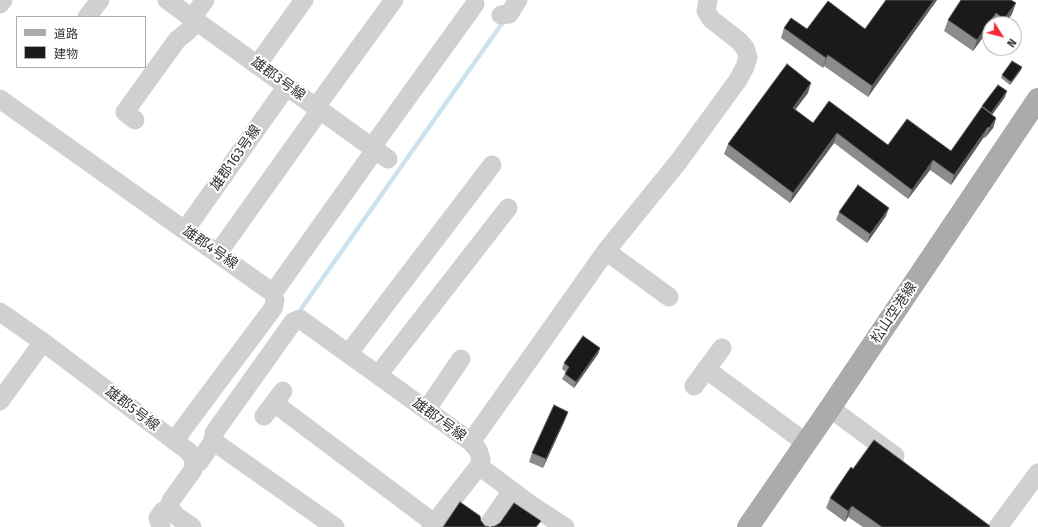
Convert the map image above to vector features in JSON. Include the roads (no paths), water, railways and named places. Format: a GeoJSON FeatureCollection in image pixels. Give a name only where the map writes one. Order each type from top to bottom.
{"type":"FeatureCollection","features":[{"type":"Feature","properties":{"kind":"main road","name":"松山空港線"},"geometry":{"type":"LineString","coordinates":[[748,527],[1038,99]]}},
{"type":"Feature","properties":{"kind":"street"},"geometry":{"type":"LineString","coordinates":[[0,4],[3,0]]}},
{"type":"Feature","properties":{"kind":"street"},"geometry":{"type":"LineString","coordinates":[[88,16],[100,0]]}},
{"type":"Feature","properties":{"kind":"street","name":"雄郡3号線"},"geometry":{"type":"LineString","coordinates":[[167,0],[378,152]]}},
{"type":"Feature","properties":{"kind":"street"},"geometry":{"type":"LineString","coordinates":[[135,120],[125,112],[177,40],[190,30],[194,19],[205,0]]}},
{"type":"Feature","properties":{"kind":"street"},"geometry":{"type":"LineString","coordinates":[[218,253],[394,0]]}},
{"type":"Feature","properties":{"kind":"street"},"geometry":{"type":"LineString","coordinates":[[471,442],[606,251],[679,161],[738,80],[745,67],[748,57],[745,48],[739,41],[711,19],[706,11],[708,0]]}},
{"type":"Feature","properties":{"kind":"street"},"geometry":{"type":"LineString","coordinates":[[257,64],[306,4]]}},
{"type":"Feature","properties":{"kind":"street"},"geometry":{"type":"LineString","coordinates":[[174,440],[271,311],[275,300],[273,293],[378,152],[476,4]]}},
{"type":"Feature","properties":{"kind":"street","name":"雄郡163号線"},"geometry":{"type":"LineString","coordinates":[[185,230],[287,86]]}},
{"type":"Feature","properties":{"kind":"street","name":"雄郡4号線"},"geometry":{"type":"LineString","coordinates":[[0,98],[273,293]]}},
{"type":"Feature","properties":{"kind":"street"},"geometry":{"type":"LineString","coordinates":[[348,354],[492,165]]}},
{"type":"Feature","properties":{"kind":"street"},"geometry":{"type":"LineString","coordinates":[[378,375],[508,216]]}},
{"type":"Feature","properties":{"kind":"street"},"geometry":{"type":"LineString","coordinates":[[606,251],[669,297]]}},
{"type":"Feature","properties":{"kind":"street","name":"雄郡5号線"},"geometry":{"type":"LineString","coordinates":[[0,312],[43,342],[174,440],[188,451],[192,456],[194,463]]}},
{"type":"Feature","properties":{"kind":"street","name":"雄郡7号線"},"geometry":{"type":"LineString","coordinates":[[213,441],[214,433],[293,322],[300,319],[471,442],[478,450],[481,459],[479,466]]}},
{"type":"Feature","properties":{"kind":"street"},"geometry":{"type":"LineString","coordinates":[[0,401],[43,342]]}},
{"type":"Feature","properties":{"kind":"street"},"geometry":{"type":"LineString","coordinates":[[694,386],[722,348]]}},
{"type":"Feature","properties":{"kind":"street"},"geometry":{"type":"LineString","coordinates":[[427,410],[461,359]]}},
{"type":"Feature","properties":{"kind":"street"},"geometry":{"type":"LineString","coordinates":[[706,369],[806,443]]}},
{"type":"Feature","properties":{"kind":"street"},"geometry":{"type":"LineString","coordinates":[[274,403],[433,525],[479,466],[534,507],[565,527]]}},
{"type":"Feature","properties":{"kind":"street"},"geometry":{"type":"LineString","coordinates":[[830,408],[910,467]]}},
{"type":"Feature","properties":{"kind":"street"},"geometry":{"type":"LineString","coordinates":[[192,527],[175,515],[170,508],[170,503],[193,470],[194,463],[199,462],[213,441],[335,527]]}},
{"type":"Feature","properties":{"kind":"street"},"geometry":{"type":"LineString","coordinates":[[998,527],[1038,473]]}},
{"type":"Feature","properties":{"kind":"street"},"geometry":{"type":"LineString","coordinates":[[487,527],[512,491]]}},
{"type":"Feature","properties":{"kind":"street"},"geometry":{"type":"LineString","coordinates":[[161,527],[158,518],[163,511],[170,508]]}},
{"type":"Feature","properties":{"kind":"waterway"},"geometry":{"type":"LineString","coordinates":[[301,309],[503,22],[503,19]]}}]}
